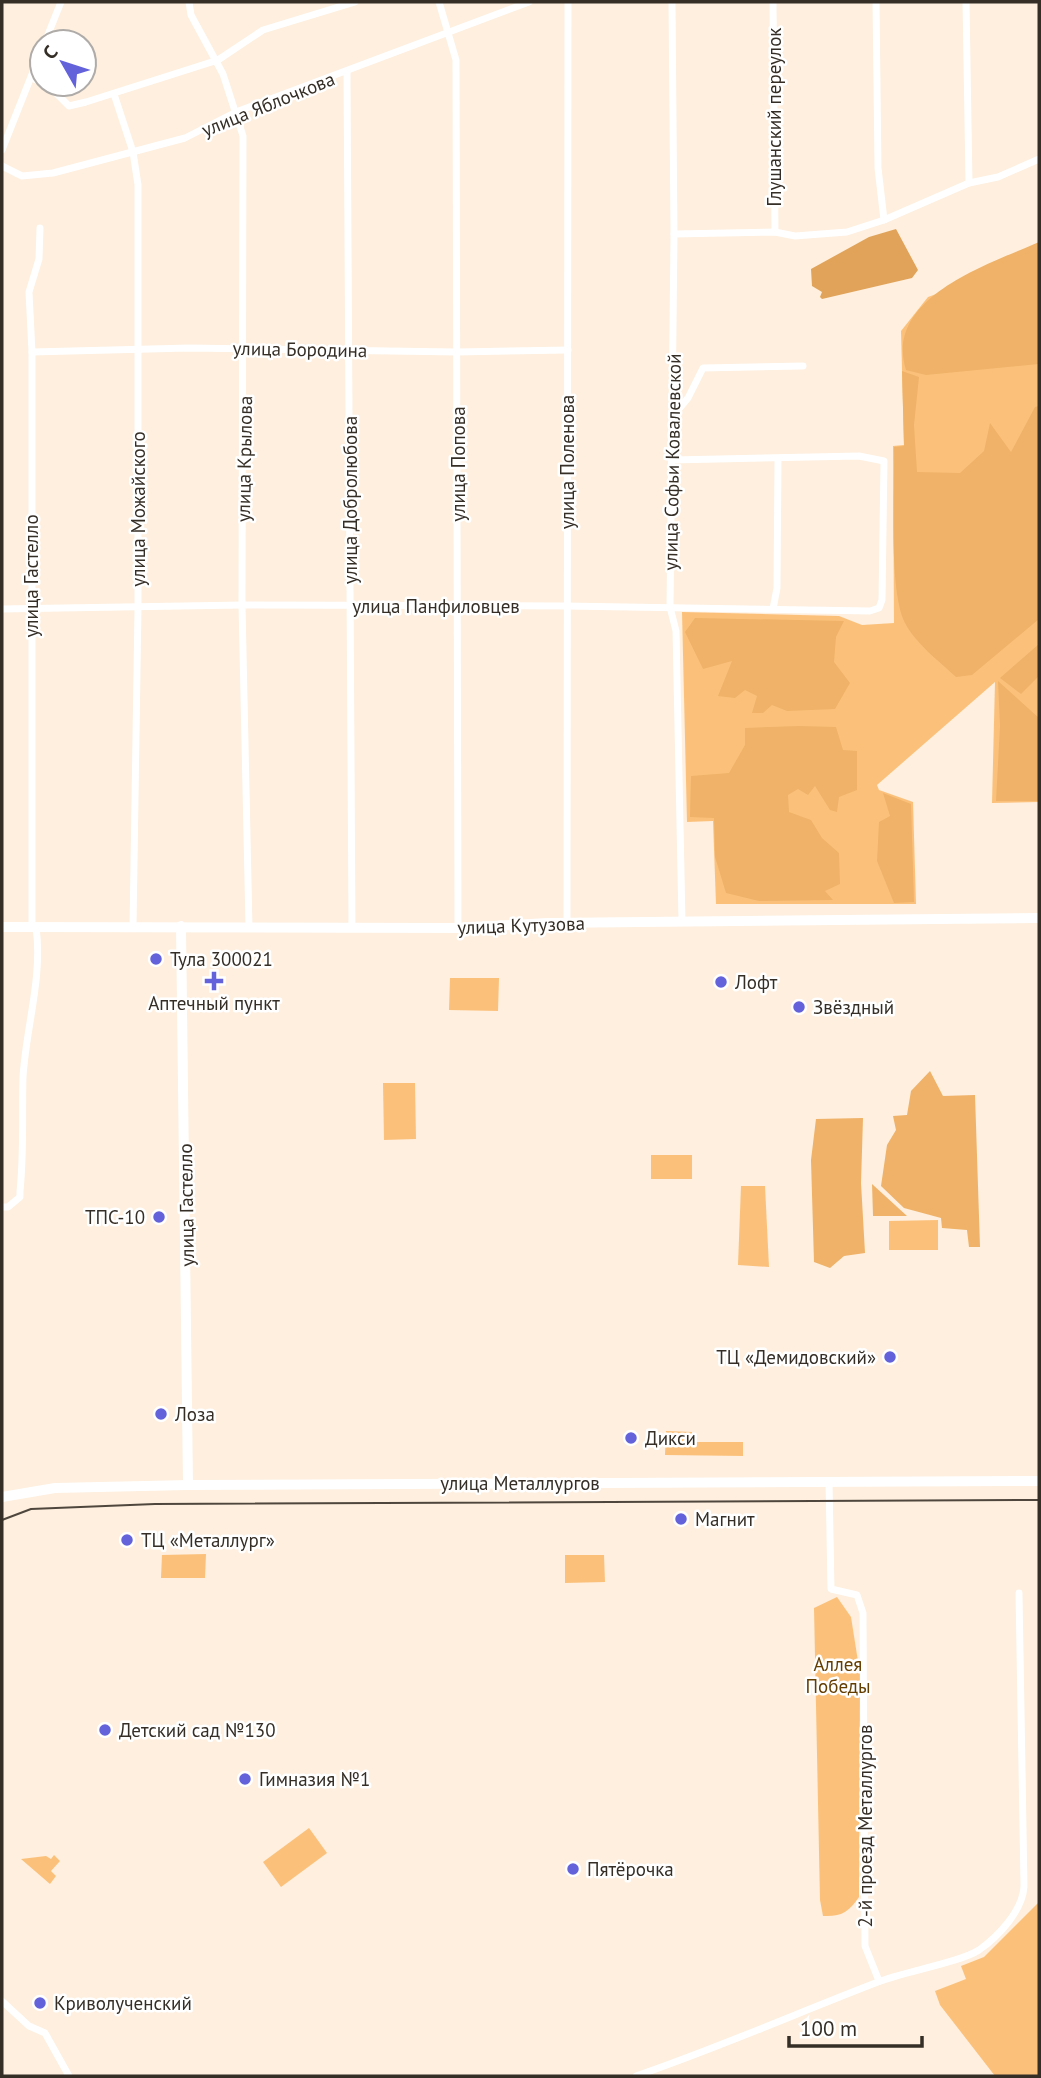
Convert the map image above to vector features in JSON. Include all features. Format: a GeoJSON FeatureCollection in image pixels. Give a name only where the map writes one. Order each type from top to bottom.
{"type":"FeatureCollection","features":[{"type":"Feature","properties":{"kind":"main road","name":"улица Кутузова"},"geometry":{"type":"LineString","coordinates":[[2,927],[458,928],[682,921],[1039,918]]}},
{"type":"Feature","properties":{"kind":"main road","name":"улица Гастелло"},"geometry":{"type":"LineString","coordinates":[[181,926],[188,1485]]}},
{"type":"Feature","properties":{"kind":"main road","name":"улица Металлургов"},"geometry":{"type":"LineString","coordinates":[[2,1497],[55,1488],[188,1485],[1039,1481]]}},
{"type":"Feature","properties":{"kind":"street","name":"улица Крылова"},"geometry":{"type":"LineString","coordinates":[[189,2],[191,15],[218,60],[243,136],[245,349],[242,605],[249,927]]}},
{"type":"Feature","properties":{"kind":"street"},"geometry":{"type":"LineString","coordinates":[[60,98],[69,107],[114,94],[218,60],[263,30],[355,2]]}},
{"type":"Feature","properties":{"kind":"street","name":"улица Попова"},"geometry":{"type":"LineString","coordinates":[[439,2],[456,60],[458,928]]}},
{"type":"Feature","properties":{"kind":"street","name":"улица Яблочкова"},"geometry":{"type":"LineString","coordinates":[[2,166],[22,176],[53,173],[185,138],[236,112],[529,2]]}},
{"type":"Feature","properties":{"kind":"street","name":"улица Поленова"},"geometry":{"type":"LineString","coordinates":[[567,923],[568,2]]}},
{"type":"Feature","properties":{"kind":"street","name":"улица Софьи Ковалевской"},"geometry":{"type":"LineString","coordinates":[[672,2],[674,234],[670,607],[676,631],[682,921]]}},
{"type":"Feature","properties":{"kind":"street","name":"Глушанский переулок"},"geometry":{"type":"LineString","coordinates":[[773,2],[775,232]]}},
{"type":"Feature","properties":{"kind":"street"},"geometry":{"type":"LineString","coordinates":[[876,2],[878,168],[884,220]]}},
{"type":"Feature","properties":{"kind":"street"},"geometry":{"type":"LineString","coordinates":[[966,2],[969,183]]}},
{"type":"Feature","properties":{"kind":"street"},"geometry":{"type":"LineString","coordinates":[[49,28],[57,4]]}},
{"type":"Feature","properties":{"kind":"street","name":"улица Добролюбова"},"geometry":{"type":"LineString","coordinates":[[347,71],[352,928]]}},
{"type":"Feature","properties":{"kind":"street"},"geometry":{"type":"LineString","coordinates":[[2,150],[28,85]]}},
{"type":"Feature","properties":{"kind":"street","name":"улица Можайского"},"geometry":{"type":"LineString","coordinates":[[114,94],[134,152],[138,185],[138,608],[133,926]]}},
{"type":"Feature","properties":{"kind":"street"},"geometry":{"type":"LineString","coordinates":[[674,234],[775,232],[795,236],[846,232],[884,220],[969,183],[998,177],[1039,159]]}},
{"type":"Feature","properties":{"kind":"street","name":"улица Гастелло"},"geometry":{"type":"LineString","coordinates":[[5,1208],[20,1197],[23,1076],[40,955],[34,927],[32,352],[29,292],[39,259],[40,228]]}},
{"type":"Feature","properties":{"kind":"street","name":"улица Бородина"},"geometry":{"type":"LineString","coordinates":[[32,352],[245,349],[457,352],[568,350]]}},
{"type":"Feature","properties":{"kind":"street"},"geometry":{"type":"LineString","coordinates":[[672,416],[688,398],[703,368],[803,366]]}},
{"type":"Feature","properties":{"kind":"street","name":"улица Панфиловцев"},"geometry":{"type":"LineString","coordinates":[[2,609],[242,605],[870,611],[879,608],[882,600],[884,461],[859,456],[778,460]]}},
{"type":"Feature","properties":{"kind":"street"},"geometry":{"type":"LineString","coordinates":[[672,460],[778,460],[776,588],[773,609]]}},
{"type":"Feature","properties":{"kind":"street","name":"2-й проезд Металлургов"},"geometry":{"type":"LineString","coordinates":[[829,1481],[831,1590],[857,1595],[863,1613],[865,1946],[879,1981]]}},
{"type":"Feature","properties":{"kind":"street"},"geometry":{"type":"LineString","coordinates":[[636,2076],[713,2049],[879,1981],[978,1951],[1004,1926],[1024,1897],[1019,1592]]}},
{"type":"Feature","properties":{"kind":"street"},"geometry":{"type":"LineString","coordinates":[[2,2001],[29,2026],[45,2033],[69,2076]]}},
{"type":"Feature","properties":{"kind":"green space"},"geometry":{"type":"Polygon","coordinates":[[[1039,247],[1039,802],[992,803],[995,682],[877,785],[879,790],[913,802],[916,904],[716,904],[713,821],[687,822],[682,612],[839,616],[862,625],[894,623],[893,446],[904,445],[901,331],[928,297],[1022,263],[1039,247]]]}},
{"type":"Feature","properties":{"kind":"green space"},"geometry":{"type":"Polygon","coordinates":[[[450,978],[499,978],[498,1011],[449,1010],[450,978]]]}},
{"type":"Feature","properties":{"kind":"green space"},"geometry":{"type":"Polygon","coordinates":[[[383,1083],[415,1083],[416,1139],[384,1140],[383,1083]]]}},
{"type":"Feature","properties":{"kind":"green space"},"geometry":{"type":"Polygon","coordinates":[[[651,1155],[692,1155],[692,1179],[651,1179],[651,1155]]]}},
{"type":"Feature","properties":{"kind":"green space"},"geometry":{"type":"Polygon","coordinates":[[[741,1186],[765,1186],[769,1267],[738,1265],[741,1186]]]}},
{"type":"Feature","properties":{"kind":"green space"},"geometry":{"type":"Polygon","coordinates":[[[938,1220],[938,1250],[889,1250],[889,1221],[938,1220]]]}},
{"type":"Feature","properties":{"kind":"green space"},"geometry":{"type":"Polygon","coordinates":[[[666,1431],[692,1432],[692,1442],[743,1442],[743,1456],[665,1455],[666,1431]]]}},
{"type":"Feature","properties":{"kind":"green space"},"geometry":{"type":"Polygon","coordinates":[[[206,1554],[205,1578],[161,1578],[162,1555],[206,1554]]]}},
{"type":"Feature","properties":{"kind":"green space"},"geometry":{"type":"Polygon","coordinates":[[[565,1555],[604,1555],[605,1582],[565,1583],[565,1555]]]}},
{"type":"Feature","properties":{"kind":"green space","name":"Аллея Победы"},"geometry":{"type":"Polygon","coordinates":[[[837,1597],[851,1617],[860,1674],[859,1897],[844,1912],[835,1916],[823,1916],[820,1900],[814,1608],[837,1597]]]}},
{"type":"Feature","properties":{"kind":"green space"},"geometry":{"type":"Polygon","coordinates":[[[309,1828],[327,1853],[281,1887],[263,1862],[309,1828]]]}},
{"type":"Feature","properties":{"kind":"green space"},"geometry":{"type":"Polygon","coordinates":[[[54,1855],[60,1861],[51,1871],[56,1876],[50,1884],[21,1859],[46,1856],[51,1859],[54,1855]]]}},
{"type":"Feature","properties":{"kind":"green space"},"geometry":{"type":"Polygon","coordinates":[[[1039,1902],[1039,2076],[995,2076],[940,2005],[935,1991],[966,1979],[961,1966],[984,1957],[1039,1902]]]}},
{"type":"Feature","properties":{"kind":"shaded area"},"geometry":{"type":"Polygon","coordinates":[[[896,229],[918,270],[912,278],[822,299],[820,297],[822,292],[812,286],[811,269],[869,237],[896,229]]]}},
{"type":"Feature","properties":{"kind":"shaded area"},"geometry":{"type":"Polygon","coordinates":[[[1039,242],[1039,364],[926,375],[906,370],[903,344],[910,322],[925,303],[969,273],[1039,242]]]}},
{"type":"Feature","properties":{"kind":"shaded area"},"geometry":{"type":"Polygon","coordinates":[[[902,371],[919,377],[914,425],[917,472],[960,473],[984,451],[990,423],[1011,452],[1035,407],[1039,406],[1039,619],[972,675],[956,677],[928,652],[910,631],[900,608],[893,538],[894,447],[904,446],[902,371]]]}},
{"type":"Feature","properties":{"kind":"shaded area"},"geometry":{"type":"Polygon","coordinates":[[[695,618],[844,621],[836,637],[834,662],[850,683],[835,709],[787,711],[772,705],[763,713],[752,713],[757,696],[745,690],[735,698],[718,696],[732,661],[703,669],[685,632],[695,618]]]}},
{"type":"Feature","properties":{"kind":"shaded area"},"geometry":{"type":"Polygon","coordinates":[[[1039,644],[1039,676],[1021,694],[1000,678],[1039,644]]]}},
{"type":"Feature","properties":{"kind":"shaded area"},"geometry":{"type":"Polygon","coordinates":[[[998,681],[1039,718],[1039,801],[996,801],[1000,726],[998,681]]]}},
{"type":"Feature","properties":{"kind":"shaded area"},"geometry":{"type":"Polygon","coordinates":[[[836,727],[843,750],[857,751],[857,790],[839,797],[837,812],[830,810],[815,786],[808,795],[798,789],[788,795],[789,812],[811,820],[822,838],[839,853],[840,884],[825,891],[833,900],[759,901],[726,893],[715,857],[714,818],[690,817],[691,776],[729,773],[745,745],[745,728],[836,727]]]}},
{"type":"Feature","properties":{"kind":"shaded area"},"geometry":{"type":"Polygon","coordinates":[[[883,793],[911,804],[914,902],[894,903],[877,861],[879,822],[890,816],[883,793]]]}},
{"type":"Feature","properties":{"kind":"shaded area"},"geometry":{"type":"Polygon","coordinates":[[[930,1071],[943,1096],[975,1095],[980,1247],[969,1247],[967,1230],[942,1228],[941,1218],[904,1208],[881,1186],[887,1145],[896,1130],[893,1116],[907,1115],[911,1091],[930,1071]]]}},
{"type":"Feature","properties":{"kind":"shaded area"},"geometry":{"type":"Polygon","coordinates":[[[863,1118],[861,1183],[865,1253],[844,1256],[830,1268],[814,1262],[811,1160],[816,1119],[863,1118]]]}},
{"type":"Feature","properties":{"kind":"shaded area"},"geometry":{"type":"Polygon","coordinates":[[[872,1184],[907,1216],[873,1216],[872,1184]]]}},
{"type":"Feature","properties":{"kind":"tram line"},"geometry":{"type":"LineString","coordinates":[[2,1520],[31,1509],[155,1504],[1039,1500]]}},
{"type":"Feature","properties":{"kind":"place","name":"Тула 300021"},"geometry":{"type":"Point","coordinates":[156,959]}},
{"type":"Feature","properties":{"kind":"place","name":"Аптечный пункт"},"geometry":{"type":"Point","coordinates":[214,981]}},
{"type":"Feature","properties":{"kind":"place","name":"Лофт"},"geometry":{"type":"Point","coordinates":[721,982]}},
{"type":"Feature","properties":{"kind":"place","name":"Звёздный"},"geometry":{"type":"Point","coordinates":[799,1007]}},
{"type":"Feature","properties":{"kind":"place","name":"ТПС-10"},"geometry":{"type":"Point","coordinates":[159,1217]}},
{"type":"Feature","properties":{"kind":"place","name":"ТЦ «Демидовский»"},"geometry":{"type":"Point","coordinates":[890,1357]}},
{"type":"Feature","properties":{"kind":"place","name":"Лоза"},"geometry":{"type":"Point","coordinates":[161,1414]}},
{"type":"Feature","properties":{"kind":"place","name":"Дикси"},"geometry":{"type":"Point","coordinates":[631,1438]}},
{"type":"Feature","properties":{"kind":"place","name":"Магнит"},"geometry":{"type":"Point","coordinates":[681,1519]}},
{"type":"Feature","properties":{"kind":"place","name":"ТЦ «Металлург»"},"geometry":{"type":"Point","coordinates":[127,1540]}},
{"type":"Feature","properties":{"kind":"place","name":"Детский сад №130"},"geometry":{"type":"Point","coordinates":[105,1730]}},
{"type":"Feature","properties":{"kind":"place","name":"Гимназия №1"},"geometry":{"type":"Point","coordinates":[245,1779]}},
{"type":"Feature","properties":{"kind":"place","name":"Пятёрочка"},"geometry":{"type":"Point","coordinates":[573,1869]}},
{"type":"Feature","properties":{"kind":"place","name":"Криволученский"},"geometry":{"type":"Point","coordinates":[40,2003]}}]}
